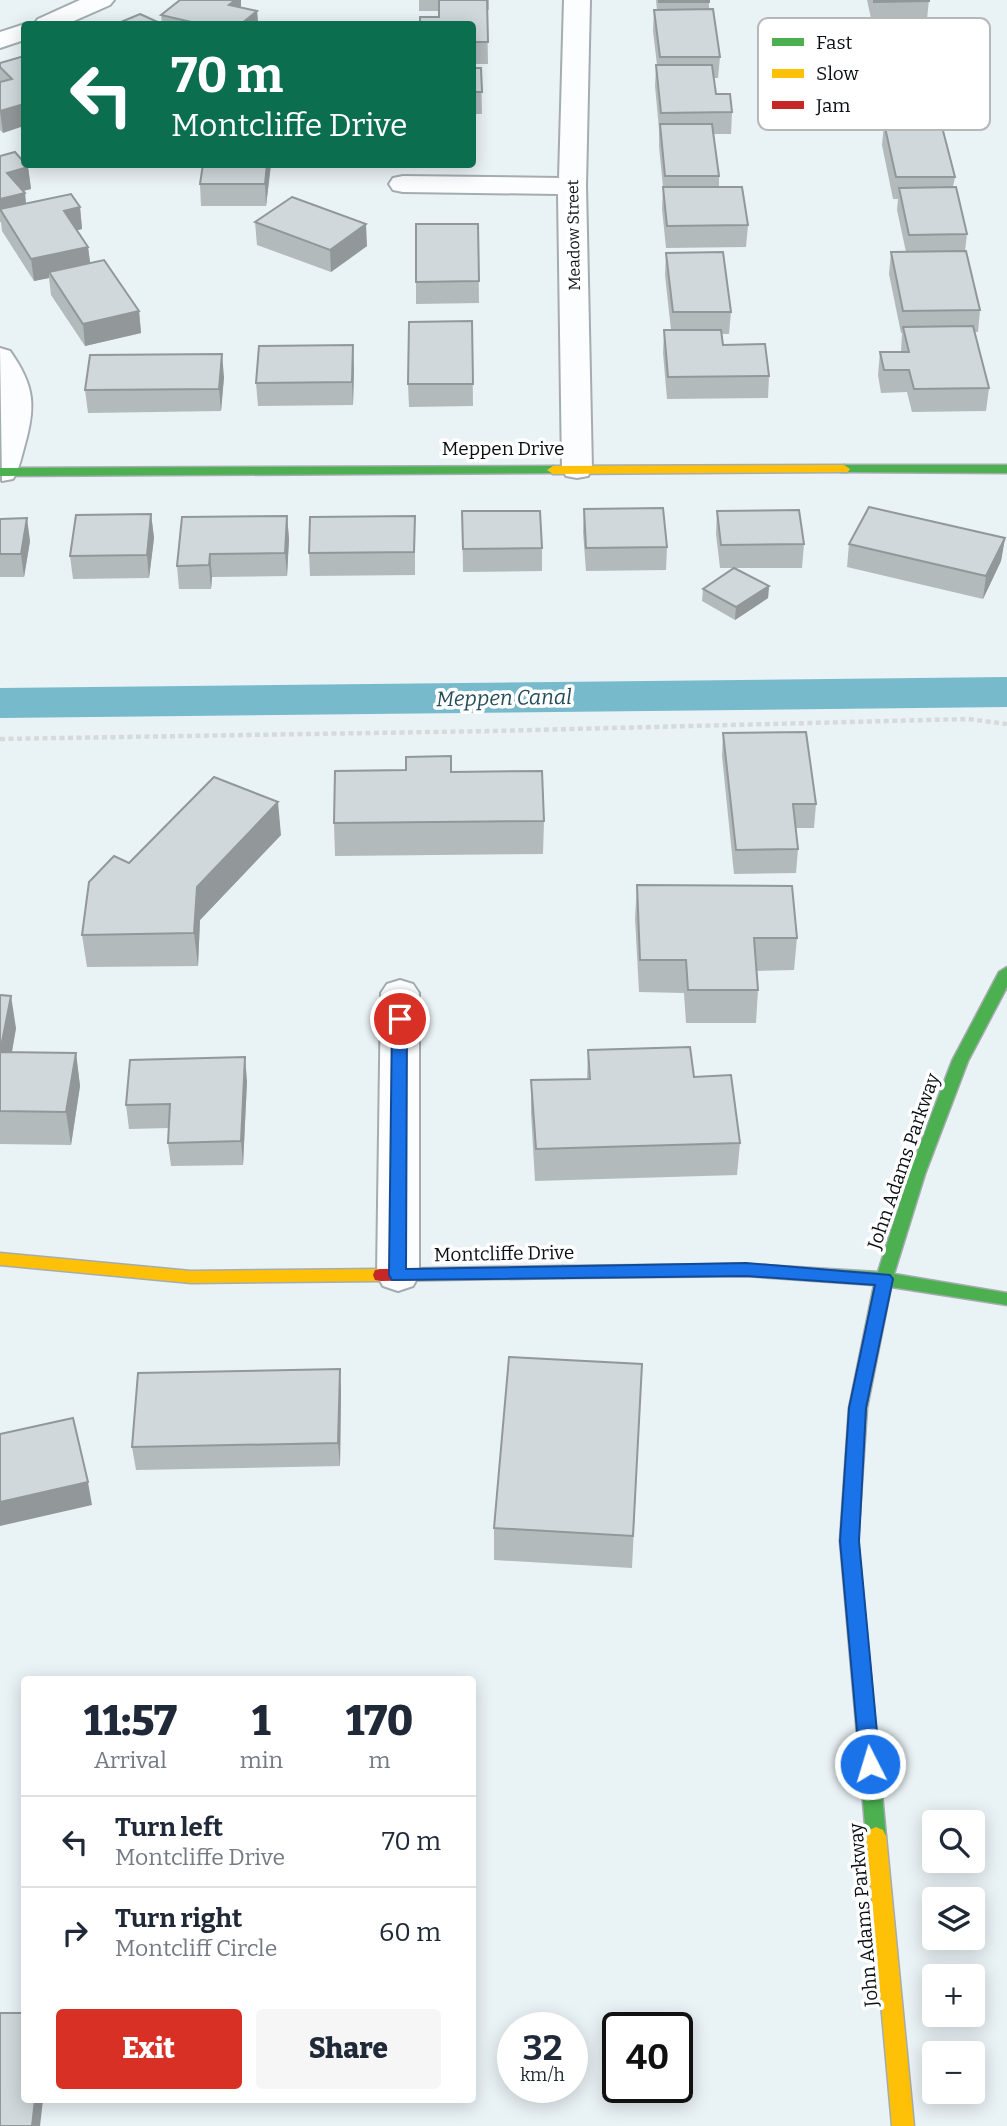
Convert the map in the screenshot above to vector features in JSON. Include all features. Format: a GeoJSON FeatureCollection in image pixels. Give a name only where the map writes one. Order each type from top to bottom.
{"type":"FeatureCollection","features":[{"type":"Feature","properties":{"kind":"street"},"geometry":{"type":"LineString","coordinates":[[54,21],[101,0]]}},
{"type":"Feature","properties":{"kind":"street","name":"Meadow Street"},"geometry":{"type":"LineString","coordinates":[[577,0],[572,186],[577,469]]}},
{"type":"Feature","properties":{"kind":"street"},"geometry":{"type":"LineString","coordinates":[[0,40],[21,33]]}},
{"type":"Feature","properties":{"kind":"street"},"geometry":{"type":"LineString","coordinates":[[402,184],[572,186]]}},
{"type":"Feature","properties":{"kind":"street"},"geometry":{"type":"LineString","coordinates":[[0,357],[16,385],[19,408],[1,472]]}},
{"type":"Feature","properties":{"kind":"street","name":"Meppen Drive"},"geometry":{"type":"LineString","coordinates":[[1,472],[1007,469]]}},
{"type":"Feature","properties":{"kind":"street","name":"John Adams Parkway"},"geometry":{"type":"LineString","coordinates":[[903,2126],[849,1541],[858,1408],[884,1279],[917,1174],[960,1061],[1007,972]]}},
{"type":"Feature","properties":{"kind":"street"},"geometry":{"type":"LineString","coordinates":[[398,1275],[400,993]]}},
{"type":"Feature","properties":{"kind":"street","name":"Montcliffe Drive"},"geometry":{"type":"LineString","coordinates":[[0,1259],[191,1278],[746,1270],[884,1279],[1007,1299]]}},
{"type":"Feature","properties":{"kind":"path"},"geometry":{"type":"LineString","coordinates":[[0,739],[493,732],[955,719],[1007,724]]}},
{"type":"Feature","properties":{"kind":"building"},"geometry":{"type":"Polygon","coordinates":[[[180,0],[235,0],[229,5],[257,11],[245,21],[187,21],[161,15],[180,0]]]}},
{"type":"Feature","properties":{"kind":"building"},"geometry":{"type":"Polygon","coordinates":[[[439,0],[487,0],[488,42],[476,42],[476,21],[420,21],[420,17],[439,17],[439,0]]]}},
{"type":"Feature","properties":{"kind":"building"},"geometry":{"type":"Polygon","coordinates":[[[709,0],[709,2],[659,2],[709,0]]]}},
{"type":"Feature","properties":{"kind":"building"},"geometry":{"type":"Polygon","coordinates":[[[929,0],[929,1],[874,2],[929,0]]]}},
{"type":"Feature","properties":{"kind":"building"},"geometry":{"type":"Polygon","coordinates":[[[713,9],[720,57],[660,57],[654,10],[713,9]]]}},
{"type":"Feature","properties":{"kind":"building"},"geometry":{"type":"Polygon","coordinates":[[[140,14],[155,21],[123,21],[140,14]]]}},
{"type":"Feature","properties":{"kind":"building"},"geometry":{"type":"Polygon","coordinates":[[[21,57],[21,105],[0,111],[0,82],[12,79],[0,67],[0,63],[21,57]]]}},
{"type":"Feature","properties":{"kind":"building"},"geometry":{"type":"Polygon","coordinates":[[[656,65],[712,65],[716,94],[730,94],[732,112],[661,113],[656,65]]]}},
{"type":"Feature","properties":{"kind":"building"},"geometry":{"type":"Polygon","coordinates":[[[476,68],[481,68],[482,92],[476,92],[476,68]]]}},
{"type":"Feature","properties":{"kind":"building"},"geometry":{"type":"Polygon","coordinates":[[[660,124],[712,124],[719,176],[665,176],[660,124]]]}},
{"type":"Feature","properties":{"kind":"building"},"geometry":{"type":"Polygon","coordinates":[[[886,130],[943,130],[955,177],[896,177],[886,130]]]}},
{"type":"Feature","properties":{"kind":"building"},"geometry":{"type":"Polygon","coordinates":[[[15,152],[21,159],[21,168],[24,168],[7,173],[25,193],[0,199],[0,156],[15,152]]]}},
{"type":"Feature","properties":{"kind":"building"},"geometry":{"type":"Polygon","coordinates":[[[202,168],[267,168],[265,184],[200,184],[202,168]]]}},
{"type":"Feature","properties":{"kind":"building"},"geometry":{"type":"Polygon","coordinates":[[[663,187],[742,187],[748,225],[667,226],[663,187]]]}},
{"type":"Feature","properties":{"kind":"building"},"geometry":{"type":"Polygon","coordinates":[[[956,187],[967,234],[909,235],[899,188],[956,187]]]}},
{"type":"Feature","properties":{"kind":"building"},"geometry":{"type":"Polygon","coordinates":[[[71,194],[80,207],[64,211],[88,247],[31,259],[0,209],[71,194]]]}},
{"type":"Feature","properties":{"kind":"building"},"geometry":{"type":"Polygon","coordinates":[[[292,197],[366,224],[330,250],[255,222],[292,197]]]}},
{"type":"Feature","properties":{"kind":"building"},"geometry":{"type":"Polygon","coordinates":[[[416,224],[478,224],[479,281],[416,282],[416,224]]]}},
{"type":"Feature","properties":{"kind":"building"},"geometry":{"type":"Polygon","coordinates":[[[966,251],[980,310],[903,311],[891,252],[966,251]]]}},
{"type":"Feature","properties":{"kind":"building"},"geometry":{"type":"Polygon","coordinates":[[[723,252],[731,312],[673,312],[666,253],[723,252]]]}},
{"type":"Feature","properties":{"kind":"building"},"geometry":{"type":"Polygon","coordinates":[[[104,260],[139,311],[83,324],[49,272],[104,260]]]}},
{"type":"Feature","properties":{"kind":"building"},"geometry":{"type":"Polygon","coordinates":[[[472,321],[473,384],[408,384],[409,322],[472,321]]]}},
{"type":"Feature","properties":{"kind":"building"},"geometry":{"type":"Polygon","coordinates":[[[973,326],[989,388],[914,389],[909,370],[884,370],[880,352],[909,352],[903,327],[973,326]]]}},
{"type":"Feature","properties":{"kind":"building"},"geometry":{"type":"Polygon","coordinates":[[[664,330],[721,330],[723,345],[765,344],[769,376],[668,377],[664,330]]]}},
{"type":"Feature","properties":{"kind":"building"},"geometry":{"type":"Polygon","coordinates":[[[353,345],[352,382],[256,383],[259,346],[353,345]]]}},
{"type":"Feature","properties":{"kind":"building"},"geometry":{"type":"Polygon","coordinates":[[[222,354],[219,389],[85,390],[90,355],[222,354]]]}},
{"type":"Feature","properties":{"kind":"building"},"geometry":{"type":"Polygon","coordinates":[[[869,507],[1005,538],[986,576],[849,544],[869,507]]]}},
{"type":"Feature","properties":{"kind":"building"},"geometry":{"type":"Polygon","coordinates":[[[663,508],[667,547],[586,548],[584,509],[663,508]]]}},
{"type":"Feature","properties":{"kind":"building"},"geometry":{"type":"Polygon","coordinates":[[[799,510],[804,544],[721,545],[717,511],[799,510]]]}},
{"type":"Feature","properties":{"kind":"building"},"geometry":{"type":"Polygon","coordinates":[[[462,511],[540,511],[542,548],[463,549],[462,511]]]}},
{"type":"Feature","properties":{"kind":"building"},"geometry":{"type":"Polygon","coordinates":[[[151,514],[147,555],[70,556],[76,515],[151,514]]]}},
{"type":"Feature","properties":{"kind":"building"},"geometry":{"type":"Polygon","coordinates":[[[287,516],[285,553],[210,554],[209,565],[177,566],[182,517],[287,516]]]}},
{"type":"Feature","properties":{"kind":"building"},"geometry":{"type":"Polygon","coordinates":[[[415,516],[414,552],[309,553],[310,517],[415,516]]]}},
{"type":"Feature","properties":{"kind":"building"},"geometry":{"type":"Polygon","coordinates":[[[27,518],[21,554],[0,554],[0,519],[27,518]]]}},
{"type":"Feature","properties":{"kind":"building"},"geometry":{"type":"Polygon","coordinates":[[[734,568],[769,586],[736,607],[703,589],[734,568]]]}},
{"type":"Feature","properties":{"kind":"building"},"geometry":{"type":"Polygon","coordinates":[[[806,732],[816,804],[793,804],[798,849],[736,850],[723,733],[806,732]]]}},
{"type":"Feature","properties":{"kind":"building"},"geometry":{"type":"Polygon","coordinates":[[[451,756],[451,772],[542,771],[544,821],[334,823],[335,771],[406,770],[406,757],[451,756]]]}},
{"type":"Feature","properties":{"kind":"building"},"geometry":{"type":"Polygon","coordinates":[[[214,777],[278,802],[197,887],[194,933],[82,935],[89,882],[114,856],[129,863],[214,777]]]}},
{"type":"Feature","properties":{"kind":"building"},"geometry":{"type":"Polygon","coordinates":[[[637,885],[792,886],[797,938],[754,938],[758,990],[688,990],[686,960],[640,960],[637,885]]]}},
{"type":"Feature","properties":{"kind":"building"},"geometry":{"type":"Polygon","coordinates":[[[0,995],[11,996],[0,1052],[0,995]]]}},
{"type":"Feature","properties":{"kind":"building"},"geometry":{"type":"Polygon","coordinates":[[[690,1047],[694,1077],[731,1075],[740,1143],[536,1149],[531,1080],[590,1079],[588,1050],[690,1047]]]}},
{"type":"Feature","properties":{"kind":"building"},"geometry":{"type":"Polygon","coordinates":[[[0,1052],[76,1053],[66,1112],[0,1111],[0,1052]]]}},
{"type":"Feature","properties":{"kind":"building"},"geometry":{"type":"Polygon","coordinates":[[[245,1057],[241,1141],[168,1143],[170,1104],[126,1105],[130,1060],[245,1057]]]}},
{"type":"Feature","properties":{"kind":"building"},"geometry":{"type":"Polygon","coordinates":[[[509,1357],[642,1364],[633,1536],[494,1528],[509,1357]]]}},
{"type":"Feature","properties":{"kind":"building"},"geometry":{"type":"Polygon","coordinates":[[[340,1369],[338,1443],[132,1447],[138,1373],[340,1369]]]}},
{"type":"Feature","properties":{"kind":"building"},"geometry":{"type":"Polygon","coordinates":[[[73,1418],[88,1482],[0,1502],[0,1434],[73,1418]]]}},
{"type":"Feature","properties":{"kind":"building"},"geometry":{"type":"Polygon","coordinates":[[[0,2013],[21,2013],[21,2103],[35,2103],[32,2126],[0,2126],[0,2013]]]}},
{"type":"Feature","properties":{"kind":"waterway","name":"Meppen Canal"},"geometry":{"type":"LineString","coordinates":[[0,703],[1007,692]]}},
{"type":"Feature","properties":{"kind":"traffic: fast"},"geometry":{"type":"LineString","coordinates":[[844,469],[1007,469]]}},
{"type":"Feature","properties":{"kind":"traffic: fast"},"geometry":{"type":"LineString","coordinates":[[0,472],[553,470]]}},
{"type":"Feature","properties":{"kind":"traffic: fast"},"geometry":{"type":"LineString","coordinates":[[876,1836],[849,1541],[858,1408],[884,1279],[917,1174],[960,1061],[1007,972]]}},
{"type":"Feature","properties":{"kind":"traffic: fast"},"geometry":{"type":"LineString","coordinates":[[563,1272],[745,1270],[884,1279],[1007,1299]]}},
{"type":"Feature","properties":{"kind":"traffic: slow"},"geometry":{"type":"LineString","coordinates":[[553,470],[844,469]]}},
{"type":"Feature","properties":{"kind":"traffic: slow"},"geometry":{"type":"LineString","coordinates":[[0,1259],[191,1277],[381,1275]]}},
{"type":"Feature","properties":{"kind":"traffic: slow"},"geometry":{"type":"LineString","coordinates":[[876,1836],[903,2126]]}},
{"type":"Feature","properties":{"kind":"traffic: jam"},"geometry":{"type":"LineString","coordinates":[[381,1275],[563,1272]]}},
{"type":"Feature","properties":{"kind":"route"},"geometry":{"type":"LineString","coordinates":[[400,1019],[398,1275],[746,1270],[884,1279],[858,1408],[849,1541],[870,1764]]}}]}
